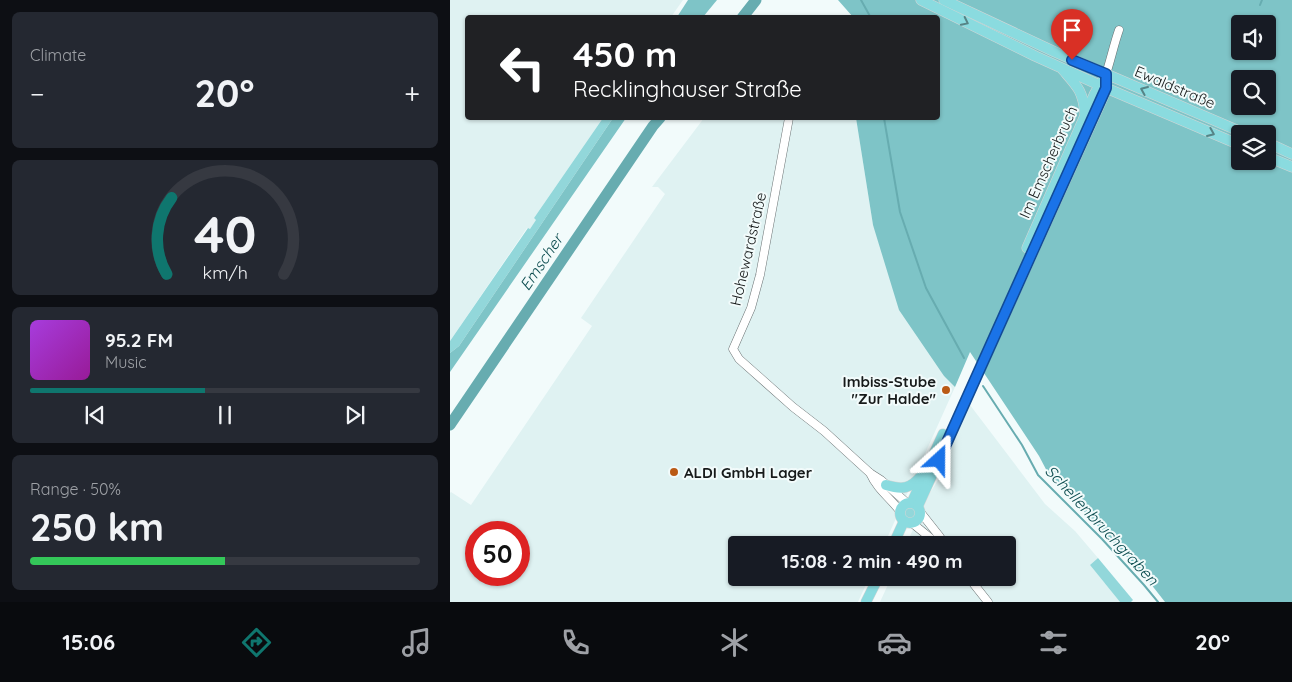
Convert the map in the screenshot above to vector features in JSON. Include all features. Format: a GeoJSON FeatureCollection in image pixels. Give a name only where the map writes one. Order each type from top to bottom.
{"type":"FeatureCollection","features":[{"type":"Feature","properties":{"kind":"main road","name":"Ewaldstraße"},"geometry":{"type":"LineString","coordinates":[[921,0],[1061,68],[1231,141]]}},
{"type":"Feature","properties":{"kind":"main road","name":"Ewaldstraße"},"geometry":{"type":"LineString","coordinates":[[944,0],[1027,40],[1231,128]]}},
{"type":"Feature","properties":{"kind":"main road"},"geometry":{"type":"LineString","coordinates":[[1061,68],[1079,89],[1084,99],[1085,114]]}},
{"type":"Feature","properties":{"kind":"main road","name":"Im Emscherbruch"},"geometry":{"type":"LineString","coordinates":[[915,506],[1106,74]]}},
{"type":"Feature","properties":{"kind":"main road","name":"Im Emscherbruch"},"geometry":{"type":"LineString","coordinates":[[906,520],[918,520],[915,506],[927,469],[1001,307],[1085,114],[1102,86]]}},
{"type":"Feature","properties":{"kind":"main road"},"geometry":{"type":"LineString","coordinates":[[1276,147],[1292,154]]}},
{"type":"Feature","properties":{"kind":"main road"},"geometry":{"type":"LineString","coordinates":[[1276,160],[1292,167]]}},
{"type":"Feature","properties":{"kind":"main road"},"geometry":{"type":"LineString","coordinates":[[886,485],[906,488],[915,484],[927,469]]}},
{"type":"Feature","properties":{"kind":"main road","name":"Im Emscherbruch"},"geometry":{"type":"LineString","coordinates":[[902,536],[906,520],[904,504],[915,506]]}},
{"type":"Feature","properties":{"kind":"main road","name":"Im Emscherbruch"},"geometry":{"type":"LineString","coordinates":[[898,536],[906,520]]}},
{"type":"Feature","properties":{"kind":"main road"},"geometry":{"type":"LineString","coordinates":[[866,602],[874,586]]}},
{"type":"Feature","properties":{"kind":"main road"},"geometry":{"type":"LineString","coordinates":[[874,602],[881,586]]}},
{"type":"Feature","properties":{"kind":"street"},"geometry":{"type":"LineString","coordinates":[[1106,74],[1119,30]]}},
{"type":"Feature","properties":{"kind":"street","name":"Hohewardstraße"},"geometry":{"type":"LineString","coordinates":[[789,120],[760,275],[751,308],[733,350],[739,359],[870,473],[915,506],[939,536]]}},
{"type":"Feature","properties":{"kind":"street","name":"Hohewardstraße"},"geometry":{"type":"LineString","coordinates":[[870,473],[875,484],[906,520],[926,536]]}},
{"type":"Feature","properties":{"kind":"street"},"geometry":{"type":"LineString","coordinates":[[975,586],[988,602]]}},
{"type":"Feature","properties":{"kind":"shaded area"},"geometry":{"type":"Polygon","coordinates":[[[450,0],[683,0],[672,15],[465,15],[465,120],[602,120],[534,218],[537,220],[530,229],[527,228],[450,341],[450,0]]]}},
{"type":"Feature","properties":{"kind":"shaded area"},"geometry":{"type":"Polygon","coordinates":[[[688,0],[717,0],[705,15],[678,15],[688,0]]]}},
{"type":"Feature","properties":{"kind":"shaded area"},"geometry":{"type":"Polygon","coordinates":[[[838,0],[1292,0],[1292,602],[1165,602],[1143,574],[1049,475],[1039,456],[970,352],[955,387],[944,376],[899,310],[873,225],[856,120],[940,120],[940,15],[851,15],[838,0]]]}},
{"type":"Feature","properties":{"kind":"shaded area"},"geometry":{"type":"Polygon","coordinates":[[[602,120],[612,120],[459,346],[450,353],[450,341],[528,228],[530,229],[536,220],[534,218],[602,120]]]}},
{"type":"Feature","properties":{"kind":"shaded area"},"geometry":{"type":"Polygon","coordinates":[[[612,120],[625,120],[450,372],[450,353],[459,346],[612,120]]]}},
{"type":"Feature","properties":{"kind":"shaded area"},"geometry":{"type":"Polygon","coordinates":[[[702,120],[856,120],[873,225],[944,376],[955,387],[888,536],[728,536],[728,586],[865,586],[858,602],[450,602],[450,493],[471,505],[592,326],[581,318],[665,194],[658,187],[652,187],[702,120]]]}},
{"type":"Feature","properties":{"kind":"shaded area"},"geometry":{"type":"Polygon","coordinates":[[[970,405],[1045,504],[1075,531],[1098,558],[1090,565],[1120,602],[880,602],[887,586],[1016,586],[1016,536],[910,536],[929,494],[948,461],[951,447],[970,405]]]}},
{"type":"Feature","properties":{"kind":"shaded area"},"geometry":{"type":"Polygon","coordinates":[[[908,507],[912,507],[916,513],[912,519],[908,519],[904,515],[904,511],[908,507]]]}},
{"type":"Feature","properties":{"kind":"shaded area"},"geometry":{"type":"Polygon","coordinates":[[[1098,558],[1133,600],[1131,602],[1120,602],[1090,565],[1098,558]]]}},
{"type":"Feature","properties":{"kind":"waterway","name":"Emscher"},"geometry":{"type":"LineString","coordinates":[[744,15],[756,0]]}},
{"type":"Feature","properties":{"kind":"waterway","name":"Schellenbruchgraben"},"geometry":{"type":"LineString","coordinates":[[861,0],[869,15]]}},
{"type":"Feature","properties":{"kind":"waterway"},"geometry":{"type":"LineString","coordinates":[[1260,5],[1262,0]]}},
{"type":"Feature","properties":{"kind":"waterway","name":"Emscher"},"geometry":{"type":"LineString","coordinates":[[450,425],[658,120]]}},
{"type":"Feature","properties":{"kind":"waterway","name":"Schellenbruchgraben"},"geometry":{"type":"LineString","coordinates":[[884,120],[900,212],[926,288],[964,358]]}},
{"type":"Feature","properties":{"kind":"waterway","name":"Schellenbruchgraben"},"geometry":{"type":"LineString","coordinates":[[983,386],[1022,445],[1038,475],[1102,539],[1158,602]]}},
{"type":"Feature","properties":{"kind":"place","name":"Imbiss-Stube \"Zur Halde\""},"geometry":{"type":"Point","coordinates":[946,390]}},
{"type":"Feature","properties":{"kind":"place","name":"ALDI GmbH Lager"},"geometry":{"type":"Point","coordinates":[674,472]}},
{"type":"Feature","properties":{"kind":"route"},"geometry":{"type":"LineString","coordinates":[[939,460],[1106,88],[1106,74],[1072,60]]}}]}
